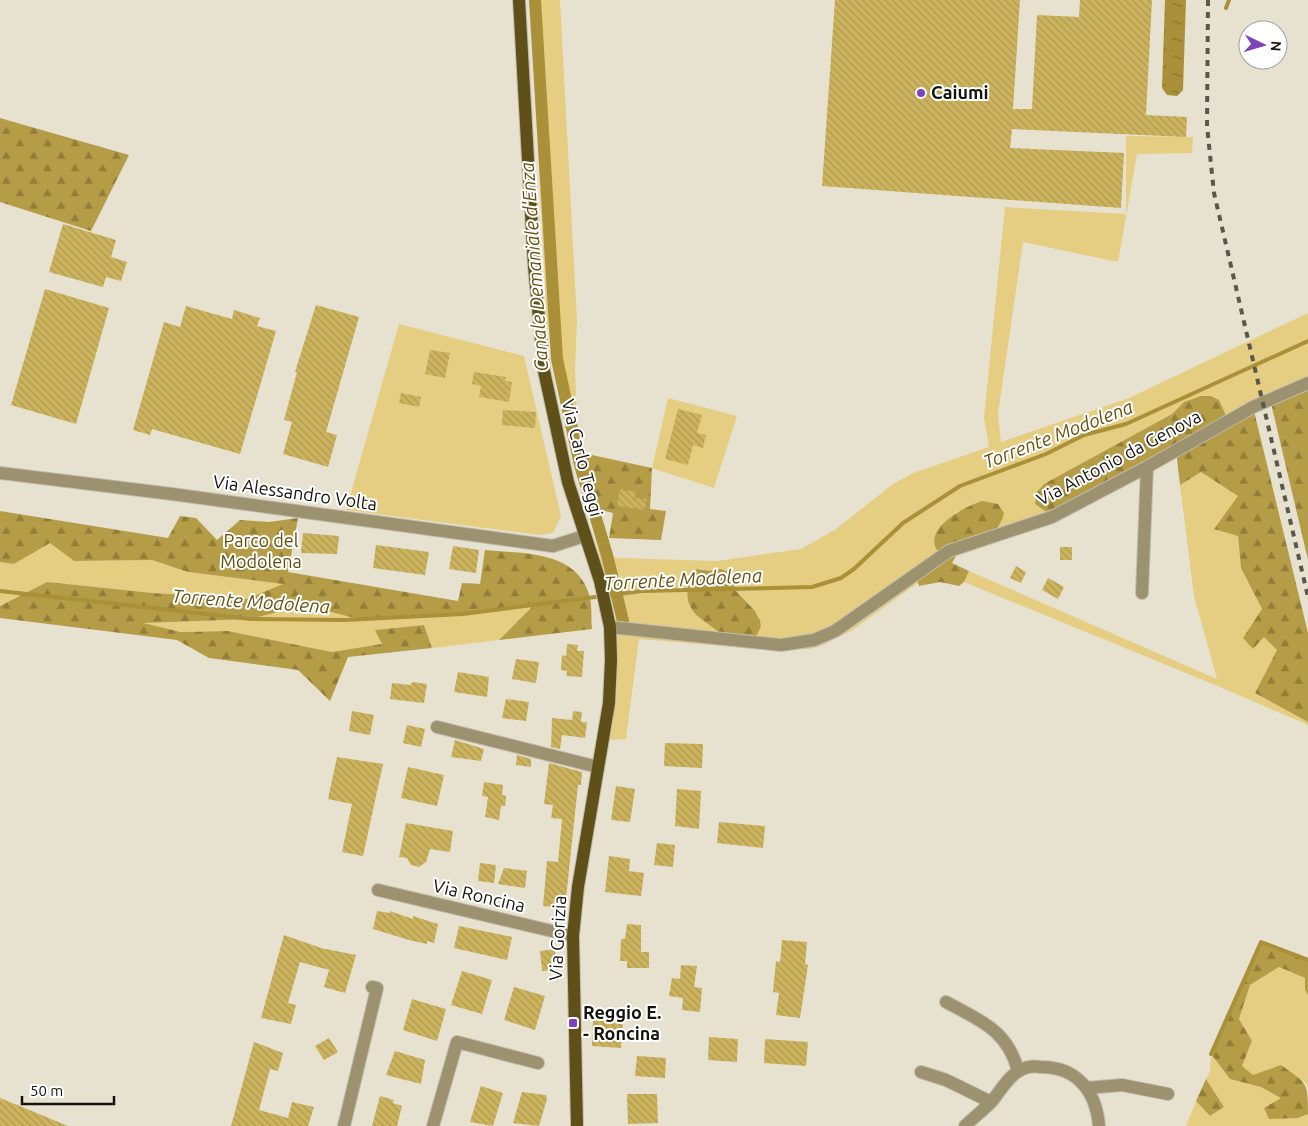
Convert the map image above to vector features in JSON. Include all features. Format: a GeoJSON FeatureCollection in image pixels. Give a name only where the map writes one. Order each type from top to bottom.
{"type":"FeatureCollection","features":[{"type":"Feature","properties":{"kind":"main road","name":"Via Carlo Teggi"},"geometry":{"type":"LineString","coordinates":[[519,0],[540,338],[554,428],[584,536]]}},
{"type":"Feature","properties":{"kind":"main road","name":"Via Gorizia"},"geometry":{"type":"LineString","coordinates":[[575,1122],[573,936],[609,703],[612,660],[610,622],[600,581],[584,536]]}},
{"type":"Feature","properties":{"kind":"street","name":"Via Antonio da Genova"},"geometry":{"type":"LineString","coordinates":[[610,622],[781,645],[814,640],[834,631],[949,551],[1052,517],[1147,467],[1253,407],[1308,383]]}},
{"type":"Feature","properties":{"kind":"street"},"geometry":{"type":"LineString","coordinates":[[1142,593],[1147,467]]}},
{"type":"Feature","properties":{"kind":"street","name":"Via Alessandro Volta"},"geometry":{"type":"LineString","coordinates":[[0,473],[172,494],[553,546],[584,536]]}},
{"type":"Feature","properties":{"kind":"street"},"geometry":{"type":"LineString","coordinates":[[437,727],[598,766]]}},
{"type":"Feature","properties":{"kind":"street","name":"Via Roncina"},"geometry":{"type":"LineString","coordinates":[[378,890],[573,936]]}},
{"type":"Feature","properties":{"kind":"street"},"geometry":{"type":"LineString","coordinates":[[344,1126],[377,988],[372,987]]}},
{"type":"Feature","properties":{"kind":"street"},"geometry":{"type":"LineString","coordinates":[[946,1002],[990,1026],[1014,1056],[1018,1071]]}},
{"type":"Feature","properties":{"kind":"street"},"geometry":{"type":"LineString","coordinates":[[433,1126],[457,1042],[538,1063]]}},
{"type":"Feature","properties":{"kind":"street"},"geometry":{"type":"LineString","coordinates":[[965,1126],[991,1102],[1018,1071],[1033,1066],[1068,1071],[1079,1079],[1086,1088],[1098,1118],[1099,1126]]}},
{"type":"Feature","properties":{"kind":"street"},"geometry":{"type":"LineString","coordinates":[[921,1072],[946,1080],[991,1102]]}},
{"type":"Feature","properties":{"kind":"street"},"geometry":{"type":"LineString","coordinates":[[1086,1088],[1122,1085],[1168,1094]]}},
{"type":"Feature","properties":{"kind":"shaded area"},"geometry":{"type":"Polygon","coordinates":[[[530,0],[560,0],[577,321],[575,368],[578,452],[607,555],[618,558],[717,561],[801,549],[836,529],[893,484],[913,473],[989,447],[984,418],[1005,207],[1126,214],[1126,136],[1193,137],[1192,153],[1137,154],[1118,262],[1023,242],[998,414],[1001,442],[1129,398],[1308,313],[1308,383],[1227,420],[1184,402],[1172,414],[1052,480],[1059,513],[987,538],[958,511],[940,527],[943,551],[918,579],[918,583],[851,631],[821,646],[809,649],[770,650],[639,639],[626,739],[610,740],[617,694],[617,627],[614,607],[600,558],[547,323],[530,0]],[[697,569],[692,572],[721,632],[727,640],[755,611],[735,590],[735,582],[703,569],[697,569]]]}},
{"type":"Feature","properties":{"kind":"shaded area"},"geometry":{"type":"Polygon","coordinates":[[[399,324],[524,356],[561,516],[553,533],[540,535],[346,510],[399,324]]]}},
{"type":"Feature","properties":{"kind":"shaded area"},"geometry":{"type":"Polygon","coordinates":[[[668,398],[737,416],[714,488],[652,468],[668,398]]]}},
{"type":"Feature","properties":{"kind":"shaded area"},"geometry":{"type":"Polygon","coordinates":[[[1201,472],[1239,496],[1238,536],[1241,568],[1262,609],[1264,636],[1277,650],[1255,693],[1308,722],[1308,725],[964,582],[969,571],[1217,679],[1194,596],[1180,485],[1201,472]]]}},
{"type":"Feature","properties":{"kind":"shaded area"},"geometry":{"type":"Polygon","coordinates":[[[50,543],[74,561],[152,560],[188,572],[284,584],[247,599],[153,593],[47,582],[0,606],[0,562],[14,564],[50,543]]]}},
{"type":"Feature","properties":{"kind":"shaded area"},"geometry":{"type":"Polygon","coordinates":[[[304,605],[358,619],[462,614],[532,607],[499,640],[432,648],[424,625],[376,630],[383,644],[332,652],[228,631],[181,632],[140,623],[251,619],[304,605]]]}},
{"type":"Feature","properties":{"kind":"shaded area"},"geometry":{"type":"Polygon","coordinates":[[[1279,967],[1305,978],[1305,990],[1308,995],[1308,1088],[1305,1082],[1252,1075],[1242,1066],[1252,1041],[1239,1019],[1250,985],[1279,967]]]}},
{"type":"Feature","properties":{"kind":"shaded area"},"geometry":{"type":"Polygon","coordinates":[[[1211,1054],[1230,1079],[1261,1087],[1282,1098],[1298,1118],[1308,1114],[1308,1126],[1186,1126],[1196,1101],[1210,1116],[1224,1107],[1206,1079],[1210,1071],[1211,1054]]]}},
{"type":"Feature","properties":{"kind":"green space"},"geometry":{"type":"Polygon","coordinates":[[[0,118],[129,155],[91,231],[0,202],[0,118]]]}},
{"type":"Feature","properties":{"kind":"green space"},"geometry":{"type":"Polygon","coordinates":[[[1308,383],[1308,560],[1270,399],[1308,383]]]}},
{"type":"Feature","properties":{"kind":"green space"},"geometry":{"type":"Polygon","coordinates":[[[1201,396],[1211,396],[1219,400],[1228,420],[1253,407],[1308,633],[1308,722],[1255,693],[1277,650],[1264,637],[1253,649],[1243,638],[1262,609],[1241,568],[1238,536],[1214,529],[1238,496],[1201,472],[1180,485],[1176,450],[1059,513],[1045,511],[1035,504],[1037,492],[1044,484],[1172,414],[1184,402],[1201,396]]]}},
{"type":"Feature","properties":{"kind":"green space"},"geometry":{"type":"Polygon","coordinates":[[[578,452],[652,468],[650,509],[666,511],[661,540],[609,538],[613,513],[593,508],[578,452]]]}},
{"type":"Feature","properties":{"kind":"green space"},"geometry":{"type":"Polygon","coordinates":[[[982,501],[998,504],[1004,513],[998,527],[988,536],[961,547],[952,563],[969,571],[964,582],[959,586],[940,582],[919,586],[917,579],[943,551],[937,550],[934,542],[941,526],[957,513],[982,501]]]}},
{"type":"Feature","properties":{"kind":"green space","name":"Parco del Modolena"},"geometry":{"type":"Polygon","coordinates":[[[0,511],[168,538],[180,516],[196,518],[217,540],[240,520],[269,522],[298,518],[288,572],[458,601],[462,583],[480,584],[485,550],[532,554],[562,563],[574,571],[584,582],[591,602],[592,629],[499,640],[532,607],[540,605],[462,614],[358,619],[304,605],[251,619],[143,623],[181,632],[228,631],[332,652],[382,644],[375,630],[424,625],[432,648],[348,657],[330,701],[298,670],[209,658],[177,640],[0,618],[0,606],[47,582],[153,593],[247,599],[283,584],[188,572],[152,560],[74,561],[50,543],[14,564],[0,562],[0,511]]]}},
{"type":"Feature","properties":{"kind":"green space"},"geometry":{"type":"Polygon","coordinates":[[[697,569],[709,571],[721,569],[733,574],[735,590],[755,611],[760,621],[761,626],[756,637],[727,640],[699,618],[690,605],[688,597],[689,581],[693,572],[697,569]]]}},
{"type":"Feature","properties":{"kind":"green space"},"geometry":{"type":"Polygon","coordinates":[[[1261,942],[1308,960],[1308,995],[1305,990],[1305,978],[1279,967],[1250,985],[1239,1019],[1252,1041],[1242,1066],[1253,1075],[1281,1065],[1301,1080],[1306,1089],[1308,1114],[1298,1118],[1269,1119],[1264,1108],[1281,1098],[1261,1087],[1230,1079],[1211,1054],[1261,942]]]}},
{"type":"Feature","properties":{"kind":"green space"},"geometry":{"type":"Polygon","coordinates":[[[1206,1079],[1224,1107],[1210,1116],[1196,1101],[1206,1079]]]}},
{"type":"Feature","properties":{"kind":"water"},"geometry":{"type":"Polygon","coordinates":[[[1165,0],[1186,0],[1183,90],[1177,96],[1167,95],[1162,88],[1165,0]]]}},
{"type":"Feature","properties":{"kind":"building","name":"Caiumi"},"geometry":{"type":"Polygon","coordinates":[[[835,0],[1020,0],[1013,109],[1032,109],[1037,15],[1079,17],[1080,0],[1152,0],[1146,115],[1187,117],[1186,137],[1012,129],[1010,148],[1124,153],[1121,208],[822,186],[835,0]]]}},
{"type":"Feature","properties":{"kind":"building"},"geometry":{"type":"Polygon","coordinates":[[[63,224],[116,240],[111,257],[127,262],[121,281],[106,277],[103,287],[49,272],[63,224]]]}},
{"type":"Feature","properties":{"kind":"building"},"geometry":{"type":"Polygon","coordinates":[[[45,289],[109,308],[76,424],[11,405],[45,289]]]}},
{"type":"Feature","properties":{"kind":"building"},"geometry":{"type":"Polygon","coordinates":[[[316,305],[359,317],[326,432],[337,435],[328,467],[283,454],[292,422],[284,420],[297,372],[295,372],[316,305]]]}},
{"type":"Feature","properties":{"kind":"building"},"geometry":{"type":"Polygon","coordinates":[[[186,306],[232,319],[234,310],[260,318],[257,326],[276,331],[240,454],[152,429],[150,435],[133,430],[164,322],[180,327],[186,306]]]}},
{"type":"Feature","properties":{"kind":"building"},"geometry":{"type":"Polygon","coordinates":[[[430,350],[450,353],[445,378],[425,374],[430,350]]]}},
{"type":"Feature","properties":{"kind":"building"},"geometry":{"type":"Polygon","coordinates":[[[474,372],[506,377],[505,381],[512,382],[509,402],[479,397],[481,386],[472,384],[474,372]]]}},
{"type":"Feature","properties":{"kind":"building"},"geometry":{"type":"Polygon","coordinates":[[[401,393],[421,397],[419,407],[399,403],[401,393]]]}},
{"type":"Feature","properties":{"kind":"building"},"geometry":{"type":"Polygon","coordinates":[[[678,409],[702,415],[697,433],[706,435],[703,448],[693,445],[688,465],[665,459],[678,409]]]}},
{"type":"Feature","properties":{"kind":"building"},"geometry":{"type":"Polygon","coordinates":[[[503,410],[536,412],[535,428],[502,425],[503,410]]]}},
{"type":"Feature","properties":{"kind":"building"},"geometry":{"type":"Polygon","coordinates":[[[620,489],[636,492],[635,498],[647,499],[645,510],[617,506],[620,489]]]}},
{"type":"Feature","properties":{"kind":"building"},"geometry":{"type":"Polygon","coordinates":[[[303,533],[339,536],[337,554],[301,553],[303,533]]]}},
{"type":"Feature","properties":{"kind":"building"},"geometry":{"type":"Polygon","coordinates":[[[376,545],[429,552],[425,575],[373,568],[376,545]]]}},
{"type":"Feature","properties":{"kind":"building"},"geometry":{"type":"Polygon","coordinates":[[[453,546],[479,550],[476,573],[449,569],[453,546]]]}},
{"type":"Feature","properties":{"kind":"building"},"geometry":{"type":"Polygon","coordinates":[[[1060,547],[1072,547],[1072,560],[1060,560],[1060,547]]]}},
{"type":"Feature","properties":{"kind":"building"},"geometry":{"type":"Polygon","coordinates":[[[1016,566],[1026,572],[1021,583],[1010,578],[1016,566]]]}},
{"type":"Feature","properties":{"kind":"building"},"geometry":{"type":"Polygon","coordinates":[[[1048,578],[1064,587],[1058,599],[1042,590],[1048,578]]]}},
{"type":"Feature","properties":{"kind":"building"},"geometry":{"type":"Polygon","coordinates":[[[567,644],[578,645],[577,651],[584,651],[582,677],[566,676],[567,671],[561,670],[562,655],[566,656],[567,644]]]}},
{"type":"Feature","properties":{"kind":"building"},"geometry":{"type":"Polygon","coordinates":[[[516,659],[539,662],[536,683],[512,679],[516,659]]]}},
{"type":"Feature","properties":{"kind":"building"},"geometry":{"type":"Polygon","coordinates":[[[458,672],[489,677],[487,697],[454,692],[458,672]]]}},
{"type":"Feature","properties":{"kind":"building"},"geometry":{"type":"Polygon","coordinates":[[[413,682],[427,684],[424,703],[390,699],[392,683],[410,685],[413,682]]]}},
{"type":"Feature","properties":{"kind":"building"},"geometry":{"type":"Polygon","coordinates":[[[506,699],[529,702],[526,721],[502,718],[506,699]]]}},
{"type":"Feature","properties":{"kind":"building"},"geometry":{"type":"Polygon","coordinates":[[[352,711],[374,715],[370,735],[349,731],[352,711]]]}},
{"type":"Feature","properties":{"kind":"building"},"geometry":{"type":"Polygon","coordinates":[[[573,711],[582,712],[581,722],[587,722],[585,738],[562,735],[560,749],[551,747],[552,718],[572,720],[573,711]]]}},
{"type":"Feature","properties":{"kind":"building"},"geometry":{"type":"Polygon","coordinates":[[[407,725],[425,729],[421,747],[403,743],[407,725]]]}},
{"type":"Feature","properties":{"kind":"building"},"geometry":{"type":"Polygon","coordinates":[[[455,740],[484,749],[481,761],[451,757],[455,740]]]}},
{"type":"Feature","properties":{"kind":"building"},"geometry":{"type":"Polygon","coordinates":[[[665,743],[703,744],[702,768],[664,766],[665,743]]]}},
{"type":"Feature","properties":{"kind":"building"},"geometry":{"type":"Polygon","coordinates":[[[517,755],[531,759],[531,767],[516,765],[517,755]]]}},
{"type":"Feature","properties":{"kind":"building"},"geometry":{"type":"Polygon","coordinates":[[[337,757],[383,764],[363,856],[342,852],[352,804],[328,799],[337,757]]]}},
{"type":"Feature","properties":{"kind":"building"},"geometry":{"type":"Polygon","coordinates":[[[549,763],[582,772],[581,785],[578,785],[565,908],[543,906],[547,861],[558,862],[562,819],[551,818],[553,805],[544,804],[549,763]]]}},
{"type":"Feature","properties":{"kind":"building"},"geometry":{"type":"Polygon","coordinates":[[[408,767],[444,775],[437,806],[401,798],[408,767]]]}},
{"type":"Feature","properties":{"kind":"building"},"geometry":{"type":"Polygon","coordinates":[[[484,782],[503,785],[502,795],[506,796],[505,806],[501,806],[499,820],[485,817],[488,797],[482,796],[484,782]]]}},
{"type":"Feature","properties":{"kind":"building"},"geometry":{"type":"Polygon","coordinates":[[[616,786],[635,789],[630,822],[611,820],[616,786]]]}},
{"type":"Feature","properties":{"kind":"building"},"geometry":{"type":"Polygon","coordinates":[[[677,789],[701,791],[699,829],[675,826],[677,789]]]}},
{"type":"Feature","properties":{"kind":"building"},"geometry":{"type":"Polygon","coordinates":[[[719,822],[765,826],[763,848],[717,843],[719,822]]]}},
{"type":"Feature","properties":{"kind":"building"},"geometry":{"type":"Polygon","coordinates":[[[406,823],[453,831],[450,852],[430,849],[426,862],[419,867],[411,865],[407,858],[399,857],[406,823]]]}},
{"type":"Feature","properties":{"kind":"building"},"geometry":{"type":"Polygon","coordinates":[[[657,843],[675,845],[673,867],[654,865],[657,843]]]}},
{"type":"Feature","properties":{"kind":"building"},"geometry":{"type":"Polygon","coordinates":[[[609,856],[630,859],[629,871],[644,873],[641,896],[605,892],[609,856]]]}},
{"type":"Feature","properties":{"kind":"building"},"geometry":{"type":"Polygon","coordinates":[[[480,863],[496,865],[494,883],[478,881],[480,863]]]}},
{"type":"Feature","properties":{"kind":"building"},"geometry":{"type":"Polygon","coordinates":[[[504,868],[527,871],[525,888],[498,884],[504,868]]]}},
{"type":"Feature","properties":{"kind":"building"},"geometry":{"type":"Polygon","coordinates":[[[377,911],[390,913],[390,911],[413,919],[413,916],[438,924],[434,943],[427,941],[427,944],[409,940],[373,929],[377,911]]]}},
{"type":"Feature","properties":{"kind":"building"},"geometry":{"type":"Polygon","coordinates":[[[627,924],[641,925],[641,952],[649,952],[649,968],[627,968],[627,961],[620,961],[621,939],[625,939],[627,924]]]}},
{"type":"Feature","properties":{"kind":"building"},"geometry":{"type":"Polygon","coordinates":[[[459,926],[512,937],[507,960],[454,948],[459,926]]]}},
{"type":"Feature","properties":{"kind":"building"},"geometry":{"type":"Polygon","coordinates":[[[284,935],[321,948],[356,955],[345,993],[324,987],[329,970],[300,962],[288,1003],[296,1005],[291,1024],[261,1018],[284,935]]]}},
{"type":"Feature","properties":{"kind":"building"},"geometry":{"type":"Polygon","coordinates":[[[782,940],[807,942],[805,964],[808,965],[800,1018],[776,1015],[779,993],[773,992],[776,961],[780,962],[782,940]]]}},
{"type":"Feature","properties":{"kind":"building"},"geometry":{"type":"Polygon","coordinates":[[[555,949],[557,970],[542,971],[540,951],[555,949]]]}},
{"type":"Feature","properties":{"kind":"building"},"geometry":{"type":"Polygon","coordinates":[[[681,965],[697,966],[694,987],[702,988],[700,1012],[682,1010],[683,998],[669,996],[672,978],[680,979],[681,965]]]}},
{"type":"Feature","properties":{"kind":"building"},"geometry":{"type":"Polygon","coordinates":[[[462,971],[492,980],[482,1014],[451,1005],[462,971]]]}},
{"type":"Feature","properties":{"kind":"building"},"geometry":{"type":"Polygon","coordinates":[[[514,987],[545,996],[535,1030],[504,1020],[514,987]]]}},
{"type":"Feature","properties":{"kind":"building"},"geometry":{"type":"Polygon","coordinates":[[[412,999],[446,1009],[437,1041],[403,1030],[412,999]]]}},
{"type":"Feature","properties":{"kind":"building"},"geometry":{"type":"Polygon","coordinates":[[[593,1018],[623,1020],[621,1048],[592,1046],[593,1018]]]}},
{"type":"Feature","properties":{"kind":"building"},"geometry":{"type":"Polygon","coordinates":[[[709,1037],[738,1039],[737,1062],[708,1060],[709,1037]]]}},
{"type":"Feature","properties":{"kind":"building"},"geometry":{"type":"Polygon","coordinates":[[[329,1038],[338,1052],[324,1060],[315,1046],[329,1038]]]}},
{"type":"Feature","properties":{"kind":"building"},"geometry":{"type":"Polygon","coordinates":[[[765,1039],[808,1042],[806,1066],[764,1063],[765,1039]]]}},
{"type":"Feature","properties":{"kind":"building"},"geometry":{"type":"Polygon","coordinates":[[[254,1042],[283,1053],[278,1071],[270,1069],[259,1110],[288,1118],[292,1102],[314,1107],[308,1126],[231,1126],[254,1042]]]}},
{"type":"Feature","properties":{"kind":"building"},"geometry":{"type":"Polygon","coordinates":[[[395,1051],[425,1060],[421,1084],[386,1075],[395,1051]]]}},
{"type":"Feature","properties":{"kind":"building"},"geometry":{"type":"Polygon","coordinates":[[[637,1056],[666,1058],[665,1078],[635,1076],[637,1056]]]}},
{"type":"Feature","properties":{"kind":"building"},"geometry":{"type":"Polygon","coordinates":[[[481,1086],[503,1093],[493,1126],[470,1122],[481,1086]]]}},
{"type":"Feature","properties":{"kind":"building"},"geometry":{"type":"Polygon","coordinates":[[[522,1092],[546,1095],[547,1099],[539,1126],[513,1123],[522,1092]]]}},
{"type":"Feature","properties":{"kind":"building"},"geometry":{"type":"Polygon","coordinates":[[[627,1094],[657,1094],[658,1123],[628,1124],[627,1094]]]}},
{"type":"Feature","properties":{"kind":"building"},"geometry":{"type":"Polygon","coordinates":[[[380,1096],[394,1100],[393,1103],[402,1106],[397,1126],[372,1126],[380,1096]]]}},
{"type":"Feature","properties":{"kind":"building"},"geometry":{"type":"Polygon","coordinates":[[[0,1098],[27,1109],[68,1126],[0,1126],[0,1098]]]}},
{"type":"Feature","properties":{"kind":"waterway","name":"Canale Demaniale d'Enza"},"geometry":{"type":"LineString","coordinates":[[535,0],[557,359],[580,465],[607,555],[623,621]]}},
{"type":"Feature","properties":{"kind":"waterway"},"geometry":{"type":"LineString","coordinates":[[1226,8],[1229,0]]}},
{"type":"Feature","properties":{"kind":"waterway","name":"Torrente Modolena"},"geometry":{"type":"LineString","coordinates":[[0,591],[251,619],[345,620],[463,614],[642,591],[812,587],[841,578],[854,569],[903,523],[960,486],[1046,454],[1084,435],[1126,424],[1308,341]]}},
{"type":"Feature","properties":{"kind":"waterway"},"geometry":{"type":"LineString","coordinates":[[1211,1054],[1261,942],[1308,960]]}},
{"type":"Feature","properties":{"kind":"railway"},"geometry":{"type":"LineString","coordinates":[[1208,0],[1207,126],[1214,193],[1308,597]]}},
{"type":"Feature","properties":{"kind":"place","name":"Caiumi"},"geometry":{"type":"Point","coordinates":[921,93]}},
{"type":"Feature","properties":{"kind":"place","name":"Reggio E. - Roncina"},"geometry":{"type":"Point","coordinates":[573,1023]}}]}
